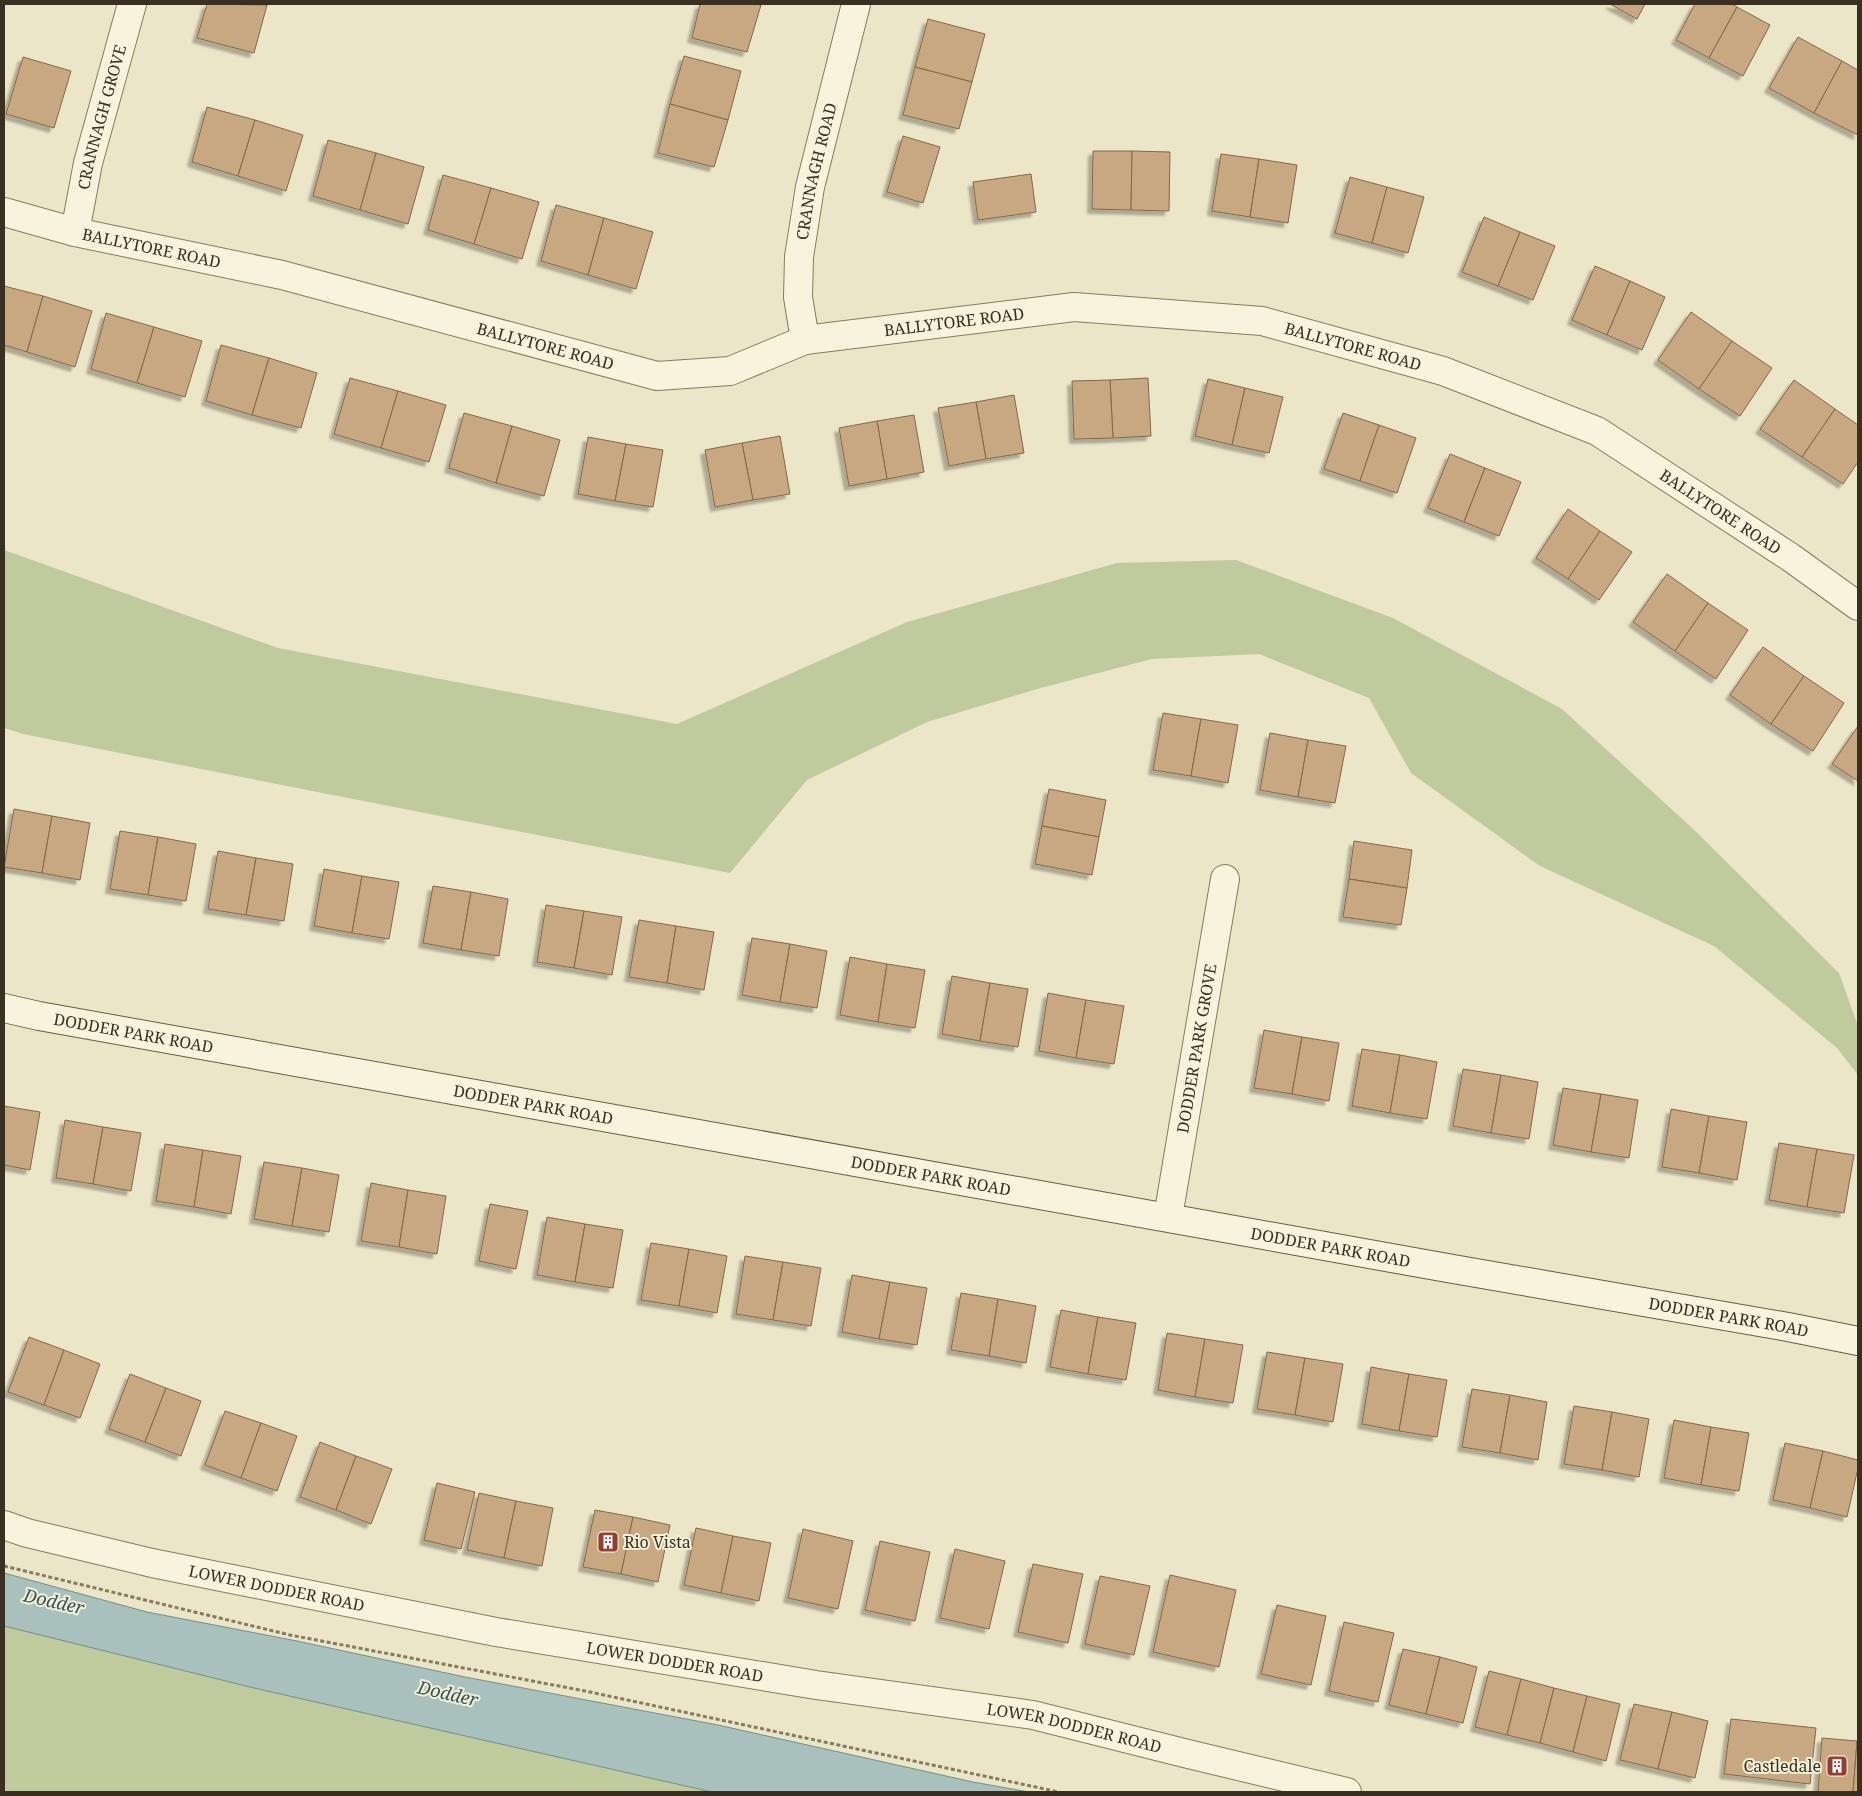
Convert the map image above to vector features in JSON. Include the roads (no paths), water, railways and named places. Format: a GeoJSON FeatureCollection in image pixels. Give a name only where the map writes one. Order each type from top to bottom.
{"type":"FeatureCollection","features":[{"type":"Feature","properties":{"kind":"street","name":"CRANNAGH GROVE"},"geometry":{"type":"LineString","coordinates":[[75,232],[88,163],[132,4]]}},
{"type":"Feature","properties":{"kind":"street","name":"CRANNAGH ROAD"},"geometry":{"type":"LineString","coordinates":[[805,340],[798,297],[799,257],[810,188],[856,4]]}},
{"type":"Feature","properties":{"kind":"street","name":"BALLYTORE ROAD"},"geometry":{"type":"LineString","coordinates":[[4,212],[75,232],[282,275],[657,376],[730,371],[805,340],[1074,307],[1262,321],[1443,371],[1597,432],[1790,557],[1858,606]]}},
{"type":"Feature","properties":{"kind":"street","name":"DODDER PARK GROVE"},"geometry":{"type":"LineString","coordinates":[[1168,1217],[1225,879]]}},
{"type":"Feature","properties":{"kind":"street","name":"DODDER PARK ROAD"},"geometry":{"type":"LineString","coordinates":[[4,1008],[39,1016],[1779,1325],[1858,1341]]}},
{"type":"Feature","properties":{"kind":"street","name":"LOWER DODDER ROAD"},"geometry":{"type":"LineString","coordinates":[[4,1526],[152,1563],[496,1632],[816,1685],[1033,1715],[1184,1754],[1348,1792]]}},
{"type":"Feature","properties":{"kind":"water","name":"Dodder"},"geometry":{"type":"Polygon","coordinates":[[[4,1573],[147,1612],[297,1641],[465,1677],[718,1725],[973,1782],[1029,1792],[712,1792],[254,1688],[4,1626],[4,1573]]]}},
{"type":"Feature","properties":{"kind":"place","name":"Rio Vista"},"geometry":{"type":"Point","coordinates":[608,1542]}},
{"type":"Feature","properties":{"kind":"place","name":"Castledale"},"geometry":{"type":"Point","coordinates":[1837,1766]}}]}
